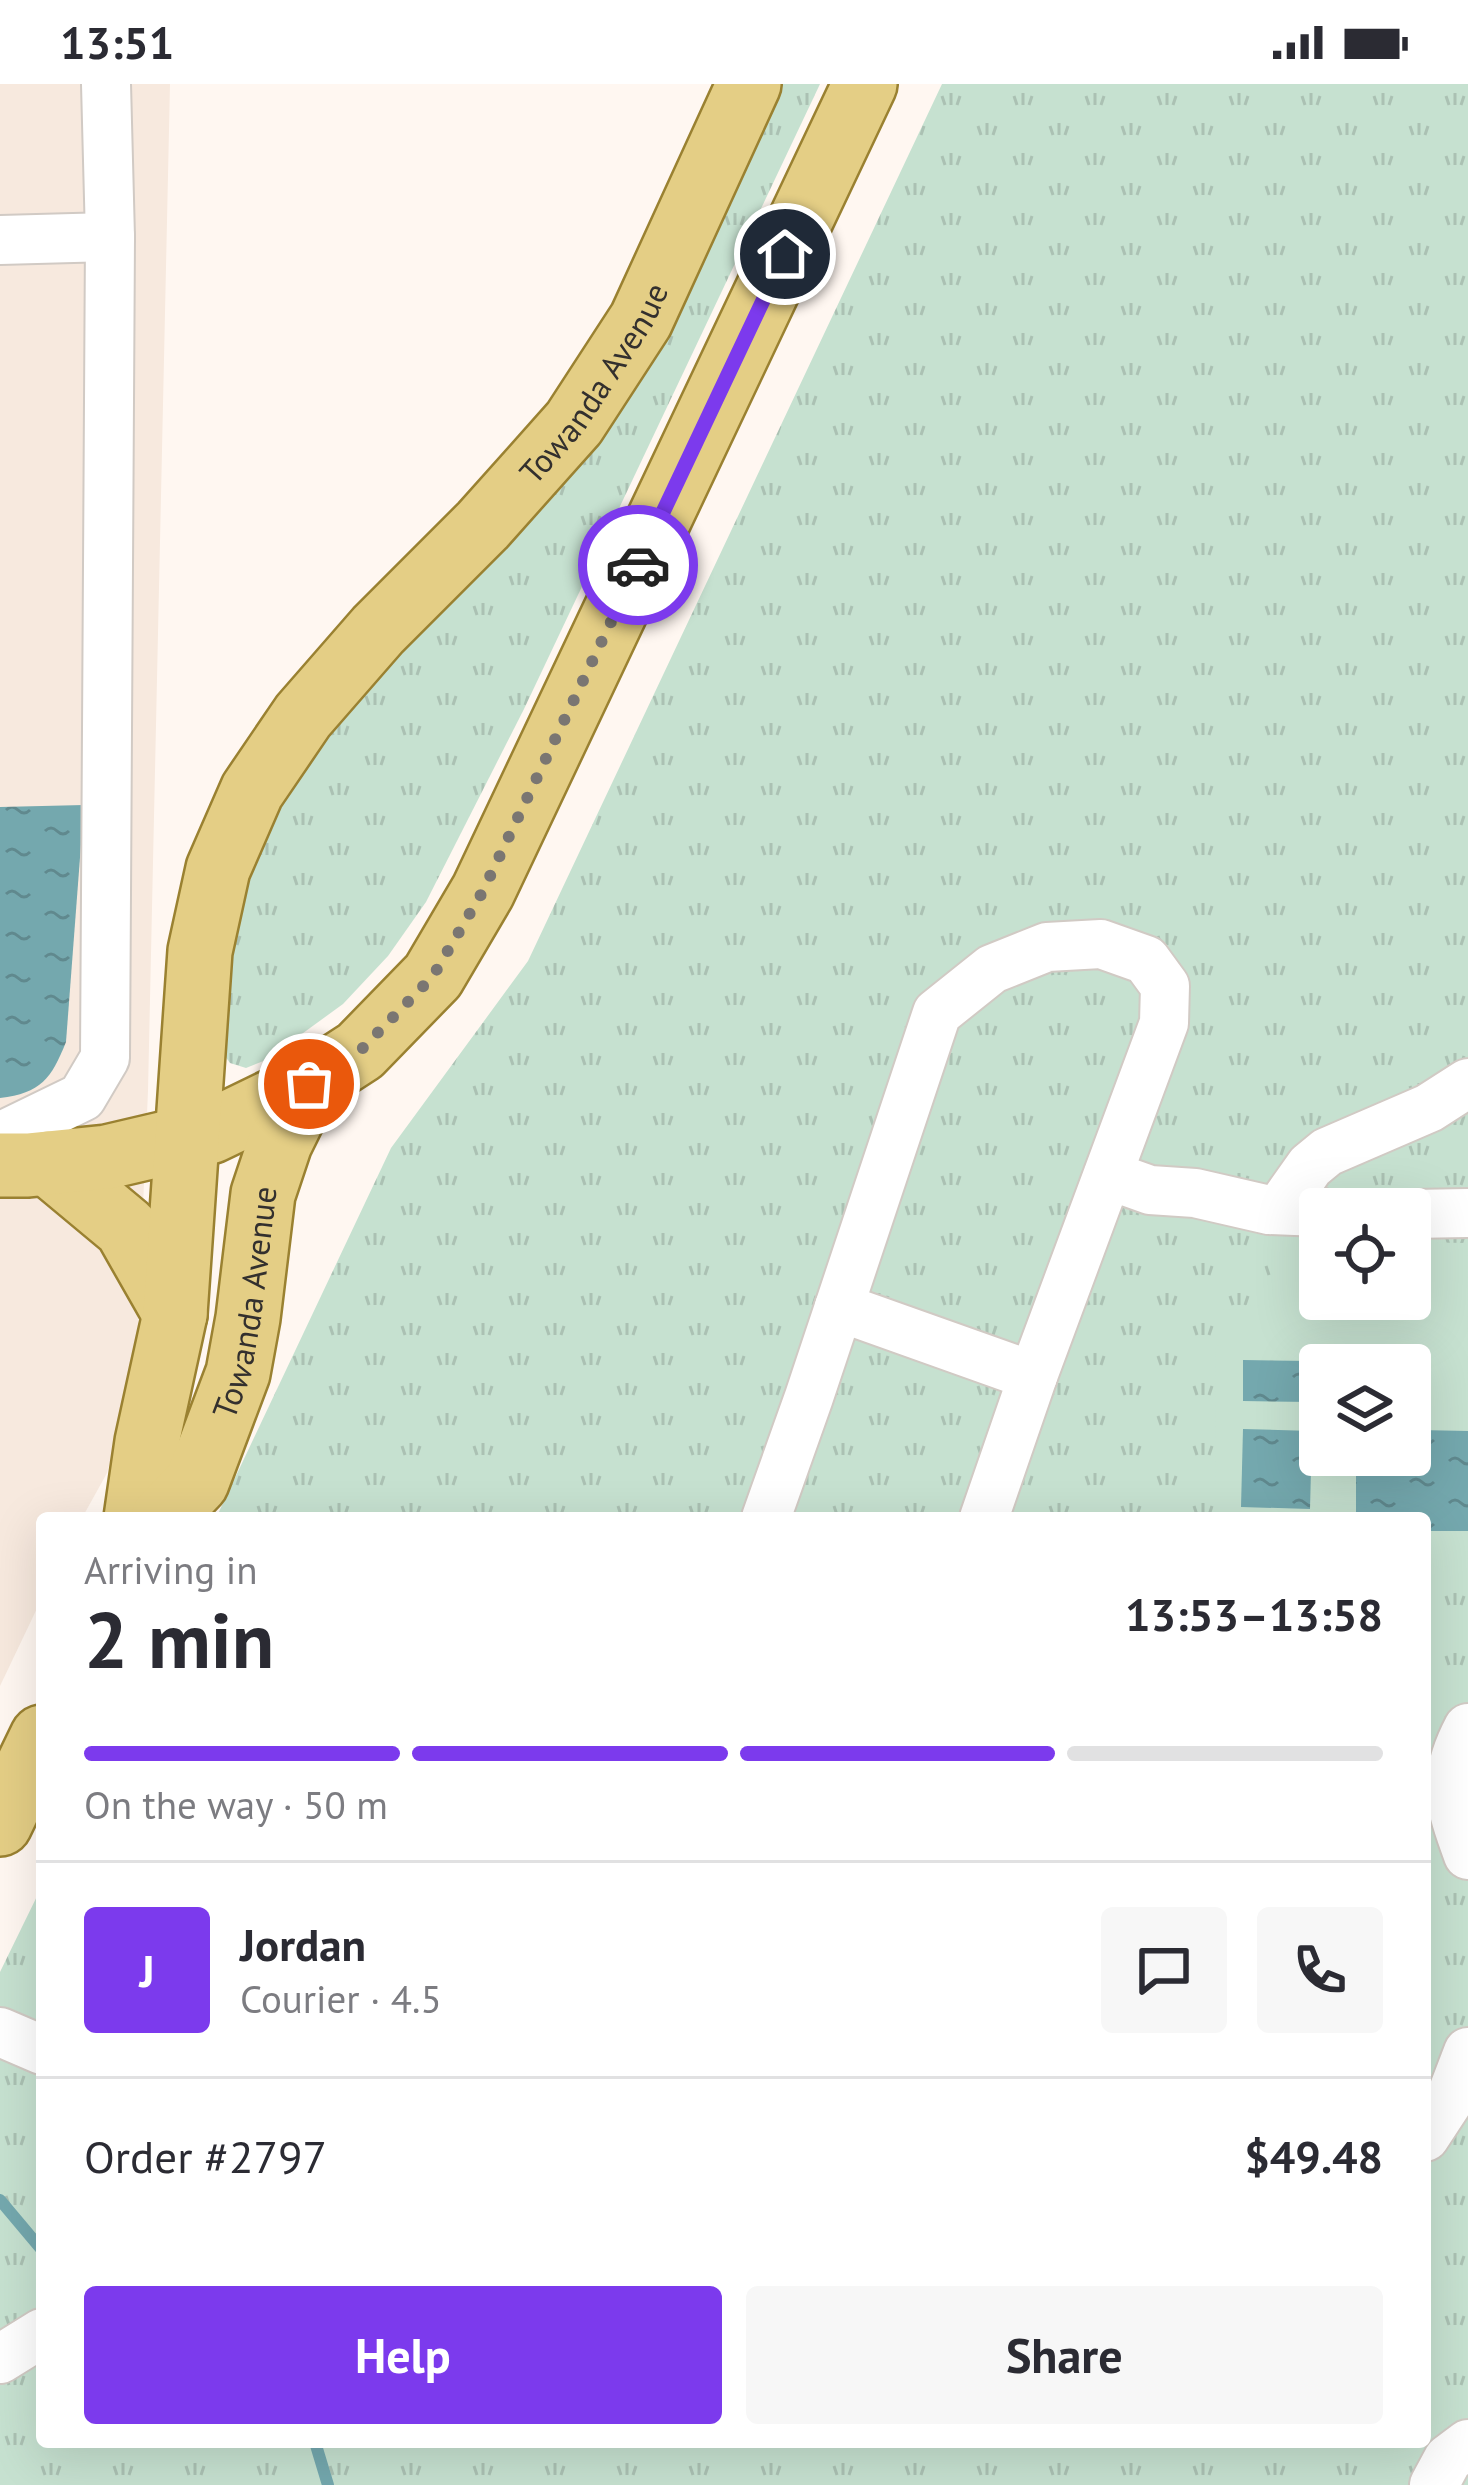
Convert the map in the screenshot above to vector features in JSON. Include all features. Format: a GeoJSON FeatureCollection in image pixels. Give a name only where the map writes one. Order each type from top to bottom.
{"type":"FeatureCollection","features":[{"type":"Feature","properties":{"kind":"main road","name":"Towanda Avenue"},"geometry":{"type":"LineString","coordinates":[[137,1512],[175,1314],[200,951],[218,869],[252,791],[303,716],[574,423],[640,320],[749,84]]}},
{"type":"Feature","properties":{"kind":"main road"},"geometry":{"type":"LineString","coordinates":[[16,1155],[107,1156],[212,1131],[309,1084],[360,1051],[433,976],[483,891],[865,84]]}},
{"type":"Feature","properties":{"kind":"main road","name":"Towanda Avenue"},"geometry":{"type":"LineString","coordinates":[[169,1512],[197,1482],[238,1373],[263,1194],[280,1142],[309,1084]]}},
{"type":"Feature","properties":{"kind":"main road"},"geometry":{"type":"LineString","coordinates":[[16,1155],[127,1228],[175,1314]]}},
{"type":"Feature","properties":{"kind":"main road"},"geometry":{"type":"LineString","coordinates":[[0,1824],[36,1749]]}},
{"type":"Feature","properties":{"kind":"lane"},"geometry":{"type":"LineString","coordinates":[[16,1155],[82,1097],[105,1058],[110,237],[106,84]]}},
{"type":"Feature","properties":{"kind":"lane"},"geometry":{"type":"LineString","coordinates":[[0,240],[110,237]]}},
{"type":"Feature","properties":{"kind":"lane"},"geometry":{"type":"LineString","coordinates":[[768,1512],[937,1013],[992,969],[1047,947],[1101,944],[1146,960],[1165,986],[1164,1023],[986,1512]]}},
{"type":"Feature","properties":{"kind":"lane"},"geometry":{"type":"LineString","coordinates":[[1305,1188],[1310,1166],[1327,1152],[1429,1108],[1468,1082]]}},
{"type":"Feature","properties":{"kind":"lane"},"geometry":{"type":"LineString","coordinates":[[1108,1175],[1150,1190],[1299,1211]]}},
{"type":"Feature","properties":{"kind":"lane"},"geometry":{"type":"LineString","coordinates":[[1431,1214],[1468,1213]]}},
{"type":"Feature","properties":{"kind":"lane"},"geometry":{"type":"LineString","coordinates":[[839,1307],[1033,1376]]}},
{"type":"Feature","properties":{"kind":"lane"},"geometry":{"type":"LineString","coordinates":[[1468,1728],[1449,1789],[1454,1820],[1468,1855]]}},
{"type":"Feature","properties":{"kind":"lane"},"geometry":{"type":"LineString","coordinates":[[0,2032],[36,2047]]}},
{"type":"Feature","properties":{"kind":"lane"},"geometry":{"type":"LineString","coordinates":[[1431,2128],[1450,2098],[1468,2052]]}},
{"type":"Feature","properties":{"kind":"lane"},"geometry":{"type":"LineString","coordinates":[[0,2359],[36,2337]]}},
{"type":"Feature","properties":{"kind":"lane"},"geometry":{"type":"LineString","coordinates":[[1434,2485],[1448,2459],[1468,2444]]}},
{"type":"Feature","properties":{"kind":"shaded area"},"geometry":{"type":"Polygon","coordinates":[[[0,84],[170,84],[148,1091],[137,1345],[107,1473],[85,1512],[36,1512],[36,1611],[0,1686],[0,84]]]}},
{"type":"Feature","properties":{"kind":"green space"},"geometry":{"type":"Polygon","coordinates":[[[773,84],[820,84],[524,709],[426,902],[388,956],[343,1004],[266,1060],[246,1068],[230,1063],[222,1052],[225,951],[253,843],[773,84]]]}},
{"type":"Feature","properties":{"kind":"green space"},"geometry":{"type":"Polygon","coordinates":[[[942,84],[1468,84],[1468,2485],[0,2485],[0,1972],[36,1898],[36,2448],[1431,2448],[1431,1512],[219,1512],[391,1148],[528,961],[942,84]]]}},
{"type":"Feature","properties":{"kind":"green space"},"geometry":{"type":"Polygon","coordinates":[[[1431,1242],[1467,1243],[1468,1567],[1431,1566],[1431,1512],[1225,1512],[1216,1502],[1215,1346],[1221,1345],[1221,1309],[1273,1307],[1272,1257],[1299,1256],[1299,1320],[1431,1320],[1431,1242]]]}},
{"type":"Feature","properties":{"kind":"water"},"geometry":{"type":"Polygon","coordinates":[[[84,805],[66,1042],[43,1082],[0,1098],[0,807],[84,805]]]}},
{"type":"Feature","properties":{"kind":"water"},"geometry":{"type":"Polygon","coordinates":[[[1243,1360],[1299,1361],[1299,1402],[1243,1401],[1243,1360]]]}},
{"type":"Feature","properties":{"kind":"water"},"geometry":{"type":"Polygon","coordinates":[[[1243,1429],[1299,1431],[1299,1476],[1311,1476],[1310,1509],[1241,1507],[1243,1429]]]}},
{"type":"Feature","properties":{"kind":"water"},"geometry":{"type":"Polygon","coordinates":[[[1431,1430],[1468,1431],[1468,1531],[1431,1531],[1431,1512],[1356,1512],[1356,1476],[1431,1476],[1431,1430]]]}},
{"type":"Feature","properties":{"kind":"waterway"},"geometry":{"type":"LineString","coordinates":[[0,2200],[36,2243]]}},
{"type":"Feature","properties":{"kind":"waterway"},"geometry":{"type":"LineString","coordinates":[[317,2448],[328,2485]]}},
{"type":"Feature","properties":{"kind":"way so far"},"geometry":{"type":"LineString","coordinates":[[309,1084],[360,1051],[433,976],[483,891],[638,565]]}},
{"type":"Feature","properties":{"kind":"route"},"geometry":{"type":"LineString","coordinates":[[638,565],[785,254]]}}]}
